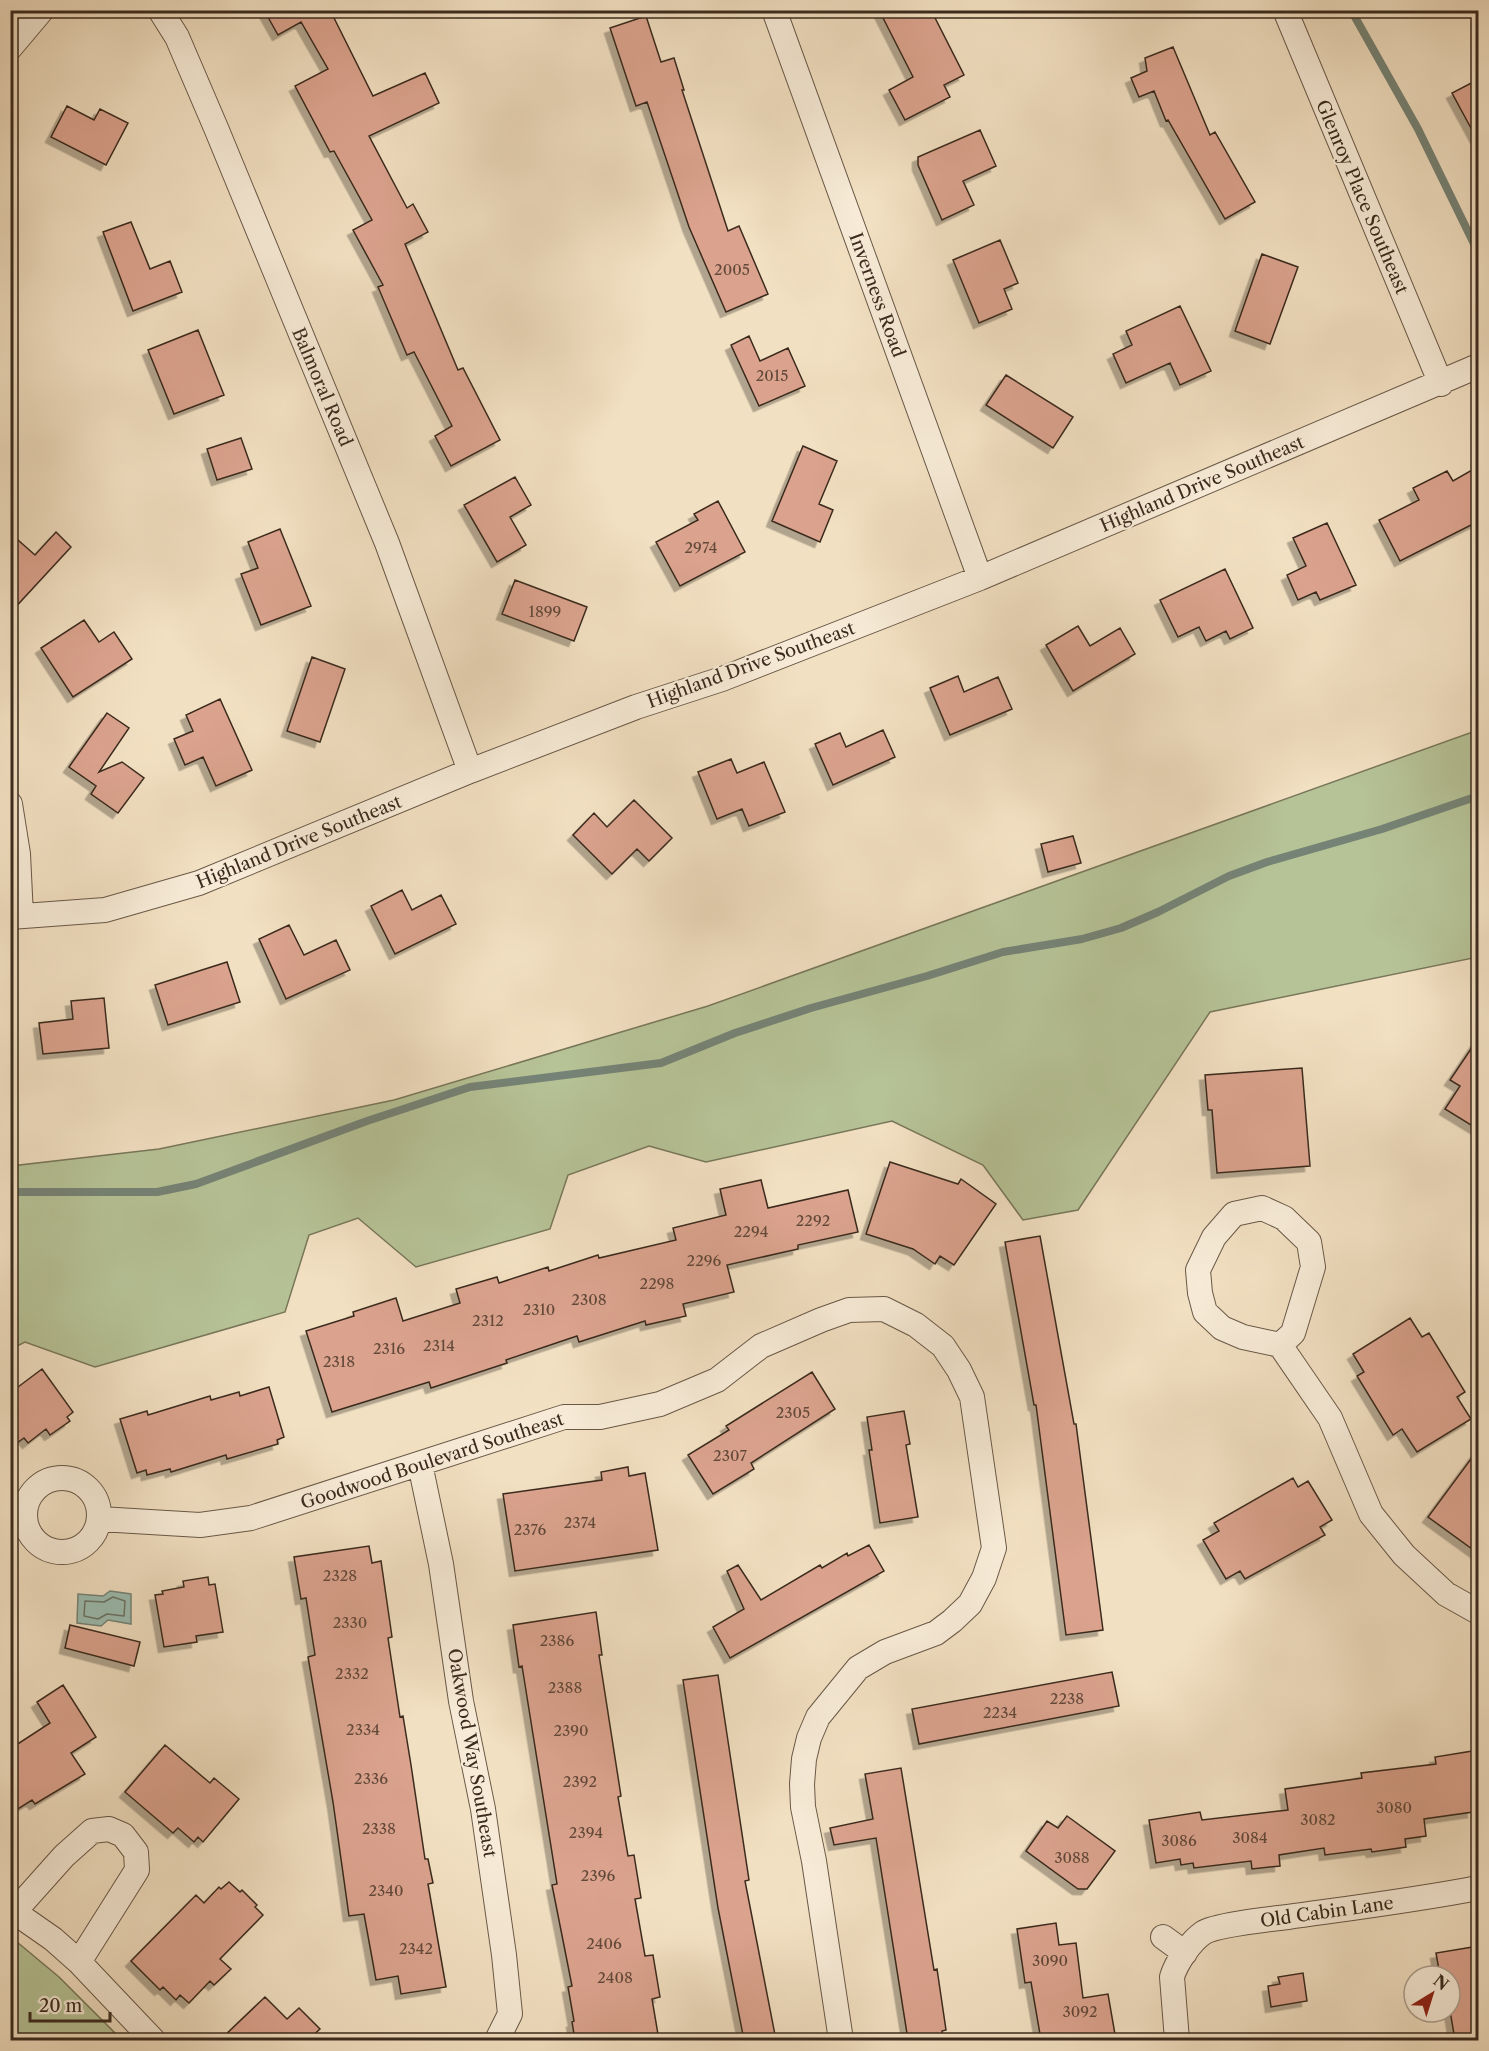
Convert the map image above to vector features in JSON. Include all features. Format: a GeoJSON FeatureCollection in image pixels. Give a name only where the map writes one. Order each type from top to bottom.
{"type":"FeatureCollection","features":[{"type":"Feature","properties":{"kind":"street"},"geometry":{"type":"LineString","coordinates":[[10,48],[42,10]]}},
{"type":"Feature","properties":{"kind":"street","name":"Balmoral Road"},"geometry":{"type":"LineString","coordinates":[[160,10],[177,37],[212,118],[387,543],[470,771]]}},
{"type":"Feature","properties":{"kind":"street","name":"Inverness Road"},"geometry":{"type":"LineString","coordinates":[[774,10],[980,579]]}},
{"type":"Feature","properties":{"kind":"street","name":"Glenroy Place Southeast"},"geometry":{"type":"LineString","coordinates":[[1285,10],[1441,384]]}},
{"type":"Feature","properties":{"kind":"street","name":"Highland Drive Southeast"},"geometry":{"type":"LineString","coordinates":[[16,916],[105,910],[187,887],[470,771],[636,707],[732,676],[980,579],[1479,366]]}},
{"type":"Feature","properties":{"kind":"street"},"geometry":{"type":"LineString","coordinates":[[10,804],[18,854],[16,916]]}},
{"type":"Feature","properties":{"kind":"street"},"geometry":{"type":"LineString","coordinates":[[1280,1345],[1293,1333],[1313,1267],[1309,1242],[1284,1218],[1262,1208],[1234,1214],[1214,1237],[1198,1270],[1200,1293],[1205,1312],[1221,1328],[1243,1337],[1280,1345],[1330,1418],[1371,1514],[1404,1555],[1446,1594],[1479,1612]]}},
{"type":"Feature","properties":{"kind":"street","name":"Goodwood Boulevard Southeast"},"geometry":{"type":"LineString","coordinates":[[100,1519],[200,1525],[251,1518],[566,1416],[600,1417],[660,1404],[717,1380],[761,1346],[849,1310],[884,1309],[916,1325],[943,1347],[959,1370],[972,1397],[994,1548],[984,1578],[970,1604],[936,1633],[885,1652],[858,1668],[818,1717],[809,1738],[804,1760],[803,1807],[814,1861],[841,2040]]}},
{"type":"Feature","properties":{"kind":"street","name":"Oakwood Way Southeast"},"geometry":{"type":"LineString","coordinates":[[420,1464],[441,1564],[461,1701],[483,1809],[504,1955],[510,2013],[497,2040]]}},
{"type":"Feature","properties":{"kind":"street"},"geometry":{"type":"LineString","coordinates":[[79,1962],[137,1870],[136,1852],[123,1835],[109,1829],[92,1831],[64,1856],[12,1911],[53,1939],[79,1962],[153,2040]]}},
{"type":"Feature","properties":{"kind":"street","name":"Old Cabin Lane"},"geometry":{"type":"LineString","coordinates":[[1177,2040],[1172,1977],[1185,1953],[1204,1932],[1275,1918],[1391,1903],[1479,1888]]}},
{"type":"Feature","properties":{"kind":"street"},"geometry":{"type":"LineString","coordinates":[[1163,1937],[1185,1953]]}},
{"type":"Feature","properties":{"kind":"green space"},"geometry":{"type":"Polygon","coordinates":[[[1478,730],[1478,957],[1210,1012],[1078,1210],[1023,1220],[983,1165],[892,1121],[706,1162],[649,1146],[568,1175],[550,1229],[416,1267],[358,1218],[309,1235],[285,1312],[95,1367],[25,1342],[11,1349],[11,1166],[159,1149],[394,1100],[708,1006],[1478,730]]]}},
{"type":"Feature","properties":{"kind":"green space"},"geometry":{"type":"Polygon","coordinates":[[[11,1937],[59,1977],[122,2040],[14,2040],[11,2038],[11,1937]]]}},
{"type":"Feature","properties":{"kind":"water"},"geometry":{"type":"Polygon","coordinates":[[[110,1591],[131,1594],[131,1624],[108,1620],[101,1626],[77,1623],[78,1594],[103,1596],[110,1591]]]}},
{"type":"Feature","properties":{"kind":"building"},"geometry":{"type":"Polygon","coordinates":[[[264,10],[330,10],[373,96],[425,73],[439,103],[369,136],[407,208],[413,204],[428,232],[405,244],[458,370],[463,368],[500,440],[451,466],[435,436],[452,426],[414,352],[407,355],[378,287],[383,285],[353,230],[372,220],[334,151],[330,152],[295,86],[328,69],[301,22],[278,35],[264,10]]]}},
{"type":"Feature","properties":{"kind":"building"},"geometry":{"type":"Polygon","coordinates":[[[879,10],[931,10],[964,75],[944,85],[950,97],[905,120],[889,90],[913,77],[879,10]]]}},
{"type":"Feature","properties":{"kind":"building"},"geometry":{"type":"Polygon","coordinates":[[[646,16],[661,62],[674,58],[684,90],[682,90],[728,231],[739,226],[768,294],[726,312],[689,227],[647,102],[636,106],[610,28],[646,16]]]}},
{"type":"Feature","properties":{"kind":"building"},"geometry":{"type":"Polygon","coordinates":[[[1173,47],[1210,135],[1215,132],[1255,202],[1225,219],[1168,120],[1166,121],[1154,91],[1139,97],[1131,78],[1147,71],[1145,58],[1173,47]]]}},
{"type":"Feature","properties":{"kind":"building"},"geometry":{"type":"Polygon","coordinates":[[[1479,79],[1479,143],[1452,93],[1479,79]]]}},
{"type":"Feature","properties":{"kind":"building"},"geometry":{"type":"Polygon","coordinates":[[[67,106],[94,120],[100,109],[128,123],[106,165],[51,137],[67,106]]]}},
{"type":"Feature","properties":{"kind":"building"},"geometry":{"type":"Polygon","coordinates":[[[980,130],[996,166],[963,181],[974,205],[942,220],[918,165],[918,157],[980,130]]]}},
{"type":"Feature","properties":{"kind":"building"},"geometry":{"type":"Polygon","coordinates":[[[131,222],[150,269],[170,261],[182,292],[133,311],[103,232],[131,222]]]}},
{"type":"Feature","properties":{"kind":"building"},"geometry":{"type":"Polygon","coordinates":[[[1000,240],[1018,283],[1004,289],[1012,309],[979,323],[953,260],[1000,240]]]}},
{"type":"Feature","properties":{"kind":"building"},"geometry":{"type":"Polygon","coordinates":[[[1262,254],[1298,267],[1270,344],[1235,331],[1262,254]]]}},
{"type":"Feature","properties":{"kind":"building"},"geometry":{"type":"Polygon","coordinates":[[[1180,306],[1211,371],[1180,385],[1170,363],[1126,383],[1113,354],[1132,345],[1126,331],[1180,306]]]}},
{"type":"Feature","properties":{"kind":"building"},"geometry":{"type":"Polygon","coordinates":[[[198,330],[224,395],[174,414],[148,350],[198,330]]]}},
{"type":"Feature","properties":{"kind":"building"},"geometry":{"type":"Polygon","coordinates":[[[749,336],[760,361],[788,348],[805,386],[759,406],[731,345],[749,336]]]}},
{"type":"Feature","properties":{"kind":"building"},"geometry":{"type":"Polygon","coordinates":[[[1006,375],[1073,417],[1053,448],[986,405],[1006,375]]]}},
{"type":"Feature","properties":{"kind":"building"},"geometry":{"type":"Polygon","coordinates":[[[241,438],[252,469],[217,480],[207,449],[241,438]]]}},
{"type":"Feature","properties":{"kind":"building"},"geometry":{"type":"Polygon","coordinates":[[[803,446],[837,461],[819,504],[833,510],[820,542],[772,521],[803,446]]]}},
{"type":"Feature","properties":{"kind":"building"},"geometry":{"type":"Polygon","coordinates":[[[1479,466],[1479,521],[1400,561],[1379,520],[1419,500],[1413,488],[1447,471],[1453,481],[1479,466]]]}},
{"type":"Feature","properties":{"kind":"building"},"geometry":{"type":"Polygon","coordinates":[[[515,477],[531,505],[510,517],[526,545],[497,562],[464,505],[515,477]]]}},
{"type":"Feature","properties":{"kind":"building"},"geometry":{"type":"Polygon","coordinates":[[[718,501],[745,552],[680,586],[656,542],[698,520],[694,514],[718,501]]]}},
{"type":"Feature","properties":{"kind":"building"},"geometry":{"type":"Polygon","coordinates":[[[1327,523],[1356,585],[1320,600],[1316,592],[1298,600],[1287,575],[1306,566],[1293,538],[1327,523]]]}},
{"type":"Feature","properties":{"kind":"building"},"geometry":{"type":"Polygon","coordinates":[[[280,529],[311,606],[261,625],[241,574],[258,568],[248,542],[280,529]]]}},
{"type":"Feature","properties":{"kind":"building"},"geometry":{"type":"Polygon","coordinates":[[[56,532],[71,547],[10,613],[10,533],[35,555],[56,532]]]}},
{"type":"Feature","properties":{"kind":"building"},"geometry":{"type":"Polygon","coordinates":[[[1225,569],[1253,628],[1230,639],[1226,631],[1206,641],[1199,627],[1178,637],[1160,600],[1225,569]]]}},
{"type":"Feature","properties":{"kind":"building"},"geometry":{"type":"Polygon","coordinates":[[[515,580],[587,607],[574,641],[502,614],[515,580]]]}},
{"type":"Feature","properties":{"kind":"building"},"geometry":{"type":"Polygon","coordinates":[[[84,620],[99,642],[114,632],[132,659],[73,697],[41,648],[84,620]]]}},
{"type":"Feature","properties":{"kind":"building"},"geometry":{"type":"Polygon","coordinates":[[[1078,626],[1090,646],[1120,628],[1135,654],[1073,691],[1046,645],[1078,626]]]}},
{"type":"Feature","properties":{"kind":"building"},"geometry":{"type":"Polygon","coordinates":[[[312,657],[345,669],[320,742],[287,731],[312,657]]]}},
{"type":"Feature","properties":{"kind":"building"},"geometry":{"type":"Polygon","coordinates":[[[958,676],[964,692],[998,677],[1012,709],[950,735],[930,688],[958,676]]]}},
{"type":"Feature","properties":{"kind":"building"},"geometry":{"type":"Polygon","coordinates":[[[220,699],[252,770],[216,786],[203,757],[185,765],[174,739],[193,731],[186,715],[220,699]]]}},
{"type":"Feature","properties":{"kind":"building"},"geometry":{"type":"Polygon","coordinates":[[[107,713],[129,728],[99,772],[122,762],[144,778],[118,813],[91,794],[96,786],[69,767],[107,713]]]}},
{"type":"Feature","properties":{"kind":"building"},"geometry":{"type":"Polygon","coordinates":[[[883,730],[895,757],[833,785],[815,744],[840,733],[846,747],[883,730]]]}},
{"type":"Feature","properties":{"kind":"building"},"geometry":{"type":"Polygon","coordinates":[[[731,759],[737,773],[764,762],[785,812],[749,826],[742,809],[717,819],[698,772],[731,759]]]}},
{"type":"Feature","properties":{"kind":"building"},"geometry":{"type":"Polygon","coordinates":[[[634,800],[672,838],[649,861],[637,849],[612,874],[573,835],[594,813],[607,827],[634,800]]]}},
{"type":"Feature","properties":{"kind":"building"},"geometry":{"type":"Polygon","coordinates":[[[1073,836],[1081,863],[1048,872],[1041,844],[1073,836]]]}},
{"type":"Feature","properties":{"kind":"building"},"geometry":{"type":"Polygon","coordinates":[[[402,890],[412,910],[441,895],[456,924],[395,954],[371,906],[402,890]]]}},
{"type":"Feature","properties":{"kind":"building"},"geometry":{"type":"Polygon","coordinates":[[[289,925],[304,955],[336,940],[350,970],[286,999],[259,939],[289,925]]]}},
{"type":"Feature","properties":{"kind":"building"},"geometry":{"type":"Polygon","coordinates":[[[227,962],[240,1002],[168,1025],[155,985],[227,962]]]}},
{"type":"Feature","properties":{"kind":"building"},"geometry":{"type":"Polygon","coordinates":[[[104,998],[109,1048],[43,1054],[39,1023],[73,1019],[71,1001],[104,998]]]}},
{"type":"Feature","properties":{"kind":"building"},"geometry":{"type":"Polygon","coordinates":[[[1479,1037],[1479,1130],[1445,1109],[1460,1086],[1450,1080],[1479,1037]]]}},
{"type":"Feature","properties":{"kind":"building"},"geometry":{"type":"Polygon","coordinates":[[[1302,1068],[1310,1166],[1217,1173],[1212,1110],[1208,1110],[1205,1075],[1302,1068]]]}},
{"type":"Feature","properties":{"kind":"building"},"geometry":{"type":"Polygon","coordinates":[[[890,1162],[958,1184],[961,1179],[996,1204],[954,1265],[940,1256],[935,1264],[913,1249],[866,1234],[890,1162]]]}},
{"type":"Feature","properties":{"kind":"building"},"geometry":{"type":"Polygon","coordinates":[[[761,1180],[768,1208],[848,1190],[858,1232],[798,1245],[798,1249],[727,1265],[734,1292],[683,1304],[686,1316],[646,1325],[645,1321],[579,1342],[577,1336],[506,1360],[507,1363],[431,1388],[429,1382],[332,1412],[306,1331],[354,1316],[353,1312],[396,1298],[403,1321],[460,1303],[456,1289],[497,1277],[499,1283],[548,1267],[549,1271],[598,1255],[599,1258],[676,1240],[673,1228],[726,1215],[720,1189],[761,1180]]]}},
{"type":"Feature","properties":{"kind":"building"},"geometry":{"type":"Polygon","coordinates":[[[1040,1236],[1074,1424],[1076,1424],[1103,1630],[1066,1635],[1036,1405],[1034,1405],[1005,1242],[1040,1236]]]}},
{"type":"Feature","properties":{"kind":"building"},"geometry":{"type":"Polygon","coordinates":[[[1410,1318],[1422,1337],[1429,1333],[1465,1392],[1457,1397],[1471,1419],[1417,1452],[1402,1429],[1393,1435],[1357,1376],[1364,1372],[1353,1354],[1410,1318]]]}},
{"type":"Feature","properties":{"kind":"building"},"geometry":{"type":"Polygon","coordinates":[[[42,1369],[73,1412],[67,1417],[70,1421],[50,1435],[46,1429],[28,1443],[24,1438],[10,1448],[10,1393],[42,1369]]]}},
{"type":"Feature","properties":{"kind":"building"},"geometry":{"type":"Polygon","coordinates":[[[812,1372],[835,1409],[751,1463],[754,1469],[713,1494],[688,1455],[729,1430],[726,1426],[812,1372]]]}},
{"type":"Feature","properties":{"kind":"building"},"geometry":{"type":"Polygon","coordinates":[[[269,1387],[284,1437],[277,1440],[278,1444],[227,1459],[226,1455],[171,1472],[170,1469],[147,1475],[146,1470],[137,1473],[120,1419],[147,1411],[148,1415],[210,1396],[211,1400],[239,1392],[240,1396],[269,1387]]]}},
{"type":"Feature","properties":{"kind":"building"},"geometry":{"type":"Polygon","coordinates":[[[904,1411],[910,1444],[906,1445],[918,1517],[880,1523],[869,1450],[872,1450],[867,1417],[904,1411]]]}},
{"type":"Feature","properties":{"kind":"building"},"geometry":{"type":"Polygon","coordinates":[[[1479,1448],[1479,1554],[1428,1517],[1479,1448]]]}},
{"type":"Feature","properties":{"kind":"building"},"geometry":{"type":"Polygon","coordinates":[[[628,1467],[629,1476],[645,1473],[658,1550],[515,1571],[503,1494],[602,1480],[601,1472],[628,1467]]]}},
{"type":"Feature","properties":{"kind":"building"},"geometry":{"type":"Polygon","coordinates":[[[1293,1478],[1298,1487],[1308,1481],[1332,1520],[1320,1527],[1325,1535],[1245,1579],[1240,1571],[1226,1579],[1203,1540],[1219,1531],[1214,1523],[1293,1478]]]}},
{"type":"Feature","properties":{"kind":"building"},"geometry":{"type":"Polygon","coordinates":[[[869,1545],[884,1571],[730,1658],[713,1627],[744,1609],[727,1571],[738,1565],[761,1600],[820,1565],[822,1568],[847,1553],[848,1556],[869,1545]]]}},
{"type":"Feature","properties":{"kind":"building"},"geometry":{"type":"Polygon","coordinates":[[[369,1546],[372,1563],[381,1561],[392,1637],[388,1638],[400,1717],[403,1716],[425,1859],[428,1859],[433,1883],[428,1884],[446,1987],[401,1994],[398,1976],[376,1980],[364,1914],[349,1916],[333,1802],[308,1657],[315,1655],[306,1598],[301,1599],[294,1557],[369,1546]]]}},
{"type":"Feature","properties":{"kind":"building"},"geometry":{"type":"Polygon","coordinates":[[[208,1577],[209,1585],[215,1584],[223,1632],[196,1636],[197,1642],[164,1647],[155,1595],[163,1594],[162,1591],[184,1587],[183,1581],[208,1577]]]}},
{"type":"Feature","properties":{"kind":"building"},"geometry":{"type":"Polygon","coordinates":[[[596,1612],[602,1655],[599,1655],[621,1796],[618,1797],[628,1856],[634,1855],[641,1898],[635,1899],[645,1956],[653,1955],[660,1997],[652,1999],[659,2040],[575,2040],[568,1987],[572,1986],[552,1885],[557,1884],[522,1666],[519,1667],[513,1625],[596,1612]]]}},
{"type":"Feature","properties":{"kind":"building"},"geometry":{"type":"Polygon","coordinates":[[[70,1625],[140,1642],[134,1666],[65,1648],[70,1625]]]}},
{"type":"Feature","properties":{"kind":"building"},"geometry":{"type":"Polygon","coordinates":[[[1112,1672],[1119,1706],[919,1744],[912,1709],[1112,1672]]]}},
{"type":"Feature","properties":{"kind":"building"},"geometry":{"type":"Polygon","coordinates":[[[718,1675],[749,1880],[745,1881],[776,2040],[744,2040],[718,1908],[683,1680],[718,1675]]]}},
{"type":"Feature","properties":{"kind":"building"},"geometry":{"type":"Polygon","coordinates":[[[63,1685],[96,1737],[71,1753],[85,1774],[35,1804],[32,1800],[10,1814],[10,1749],[50,1723],[37,1702],[63,1685]]]}},
{"type":"Feature","properties":{"kind":"building"},"geometry":{"type":"Polygon","coordinates":[[[165,1745],[210,1783],[214,1778],[239,1799],[203,1842],[198,1837],[194,1842],[178,1828],[173,1833],[125,1792],[165,1745]]]}},
{"type":"Feature","properties":{"kind":"building"},"geometry":{"type":"Polygon","coordinates":[[[1479,1750],[1479,1805],[1472,1806],[1473,1812],[1424,1819],[1426,1836],[1405,1839],[1406,1847],[1325,1855],[1324,1848],[1279,1855],[1280,1866],[1252,1869],[1251,1861],[1194,1868],[1193,1863],[1181,1865],[1180,1859],[1156,1863],[1149,1820],[1200,1812],[1202,1820],[1288,1810],[1285,1789],[1362,1778],[1361,1773],[1436,1764],[1435,1757],[1479,1750]]]}},
{"type":"Feature","properties":{"kind":"building"},"geometry":{"type":"Polygon","coordinates":[[[901,1768],[934,1970],[937,1969],[946,2030],[942,2031],[943,2040],[908,2040],[876,1838],[834,1845],[830,1828],[873,1819],[865,1774],[901,1768]]]}},
{"type":"Feature","properties":{"kind":"building"},"geometry":{"type":"Polygon","coordinates":[[[1067,1816],[1115,1851],[1087,1889],[1078,1889],[1026,1851],[1047,1821],[1058,1828],[1067,1816]]]}},
{"type":"Feature","properties":{"kind":"building"},"geometry":{"type":"Polygon","coordinates":[[[229,1882],[240,1892],[242,1890],[257,1905],[255,1907],[263,1915],[220,1959],[231,1969],[214,1985],[210,1981],[189,2003],[180,1995],[176,2000],[163,1987],[160,1990],[131,1961],[196,1895],[204,1903],[219,1887],[221,1889],[229,1882]]]}},
{"type":"Feature","properties":{"kind":"building"},"geometry":{"type":"Polygon","coordinates":[[[1056,1923],[1059,1945],[1076,1943],[1083,1998],[1108,1994],[1116,2040],[1041,2040],[1031,1982],[1025,1983],[1017,1929],[1056,1923]]]}},
{"type":"Feature","properties":{"kind":"building"},"geometry":{"type":"Polygon","coordinates":[[[1479,1946],[1479,2040],[1455,2040],[1452,2024],[1462,2024],[1462,1964],[1438,1964],[1436,1953],[1479,1946]]]}},
{"type":"Feature","properties":{"kind":"building"},"geometry":{"type":"Polygon","coordinates":[[[1303,1973],[1307,2001],[1271,2007],[1268,1986],[1280,1984],[1278,1977],[1303,1973]]]}},
{"type":"Feature","properties":{"kind":"building"},"geometry":{"type":"Polygon","coordinates":[[[265,1997],[287,2019],[299,2008],[320,2029],[308,2040],[220,2040],[265,1997]]]}},
{"type":"Feature","properties":{"kind":"waterway"},"geometry":{"type":"LineString","coordinates":[[1351,10],[1418,129],[1478,252]]}},
{"type":"Feature","properties":{"kind":"waterway"},"geometry":{"type":"LineString","coordinates":[[10,1192],[157,1192],[196,1184],[367,1121],[470,1087],[661,1063],[735,1033],[811,1008],[1003,952],[1082,939],[1121,928],[1229,876],[1267,862],[1382,829],[1478,796]]}}]}
